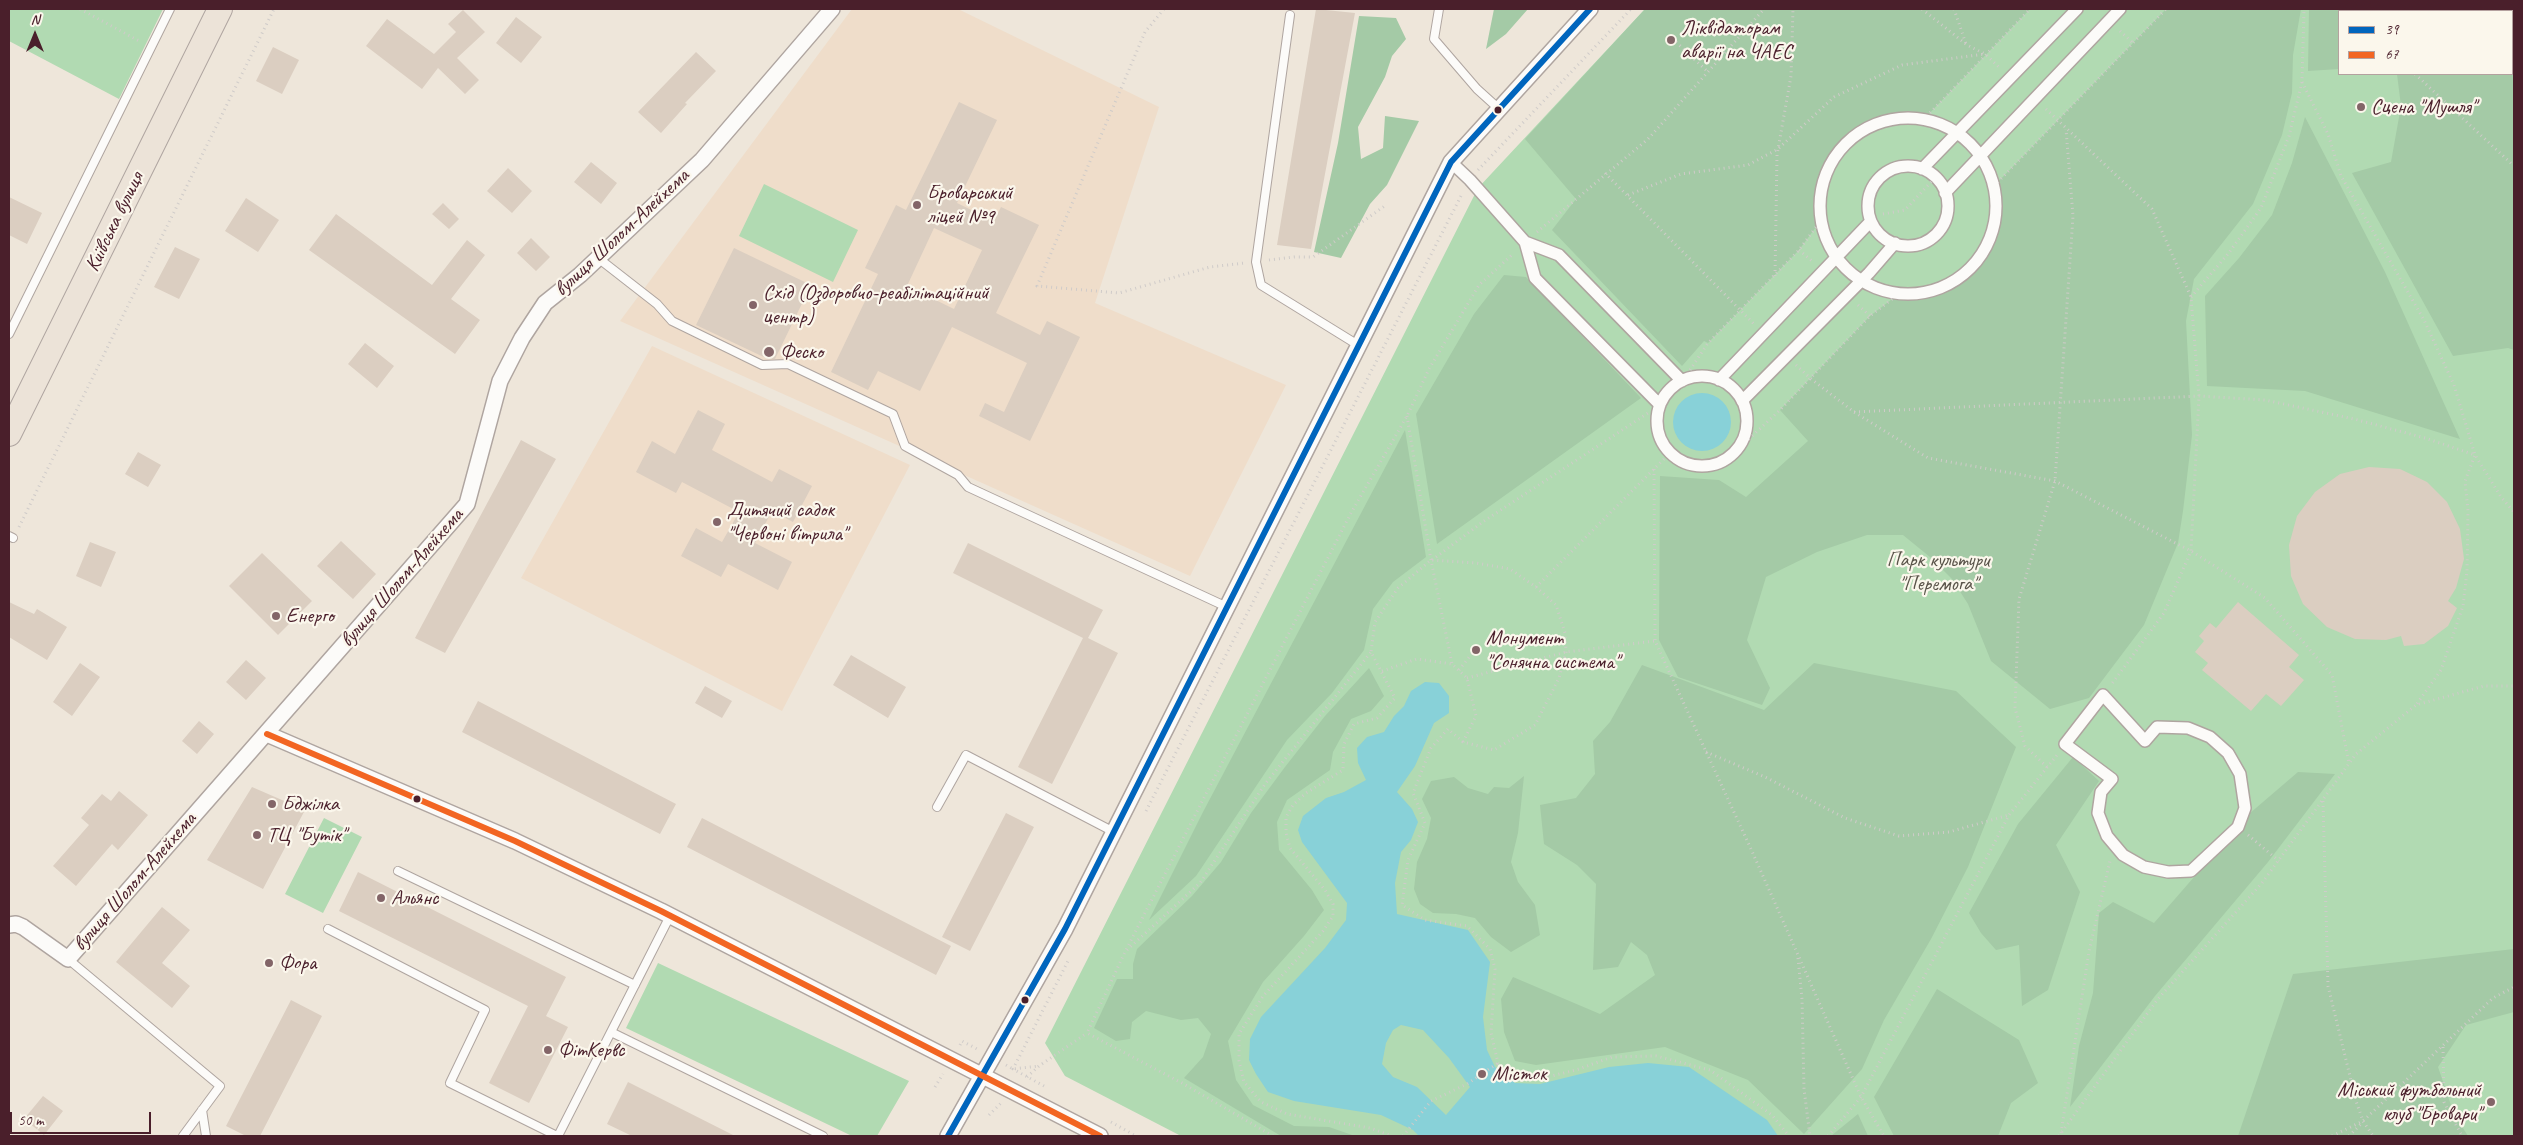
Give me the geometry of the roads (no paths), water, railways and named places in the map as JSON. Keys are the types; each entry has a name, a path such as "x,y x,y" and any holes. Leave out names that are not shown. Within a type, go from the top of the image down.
{"main road":[{"name":"Київська вулиця","path":"11,422 220,9"}],"street":[{"name":"вулиця Шолом-Алейхема","path":"9,925 16,924 23,927 68,959 467,504 500,381 522,338 545,303 598,258 702,160 832,9"},
{"path":"948,1136 1065,929 1451,162 1498,108 1590,9"},
{"path":"1922,169 2077,9"},
{"path":"1945,193 2120,9"},
{"path":"1907,118 1923,120 1949,128 1957,133 1980,155 1988,169 1994,186 1996,214 1993,229 1984,250 1970,269 1958,278 1938,288 1915,294 1885,291 1860,279 1837,258 1828,242 1822,219 1823,185 1828,171 1843,147 1854,137 1879,123 1907,118"},
{"path":"1451,162 1470,180 1525,242 1535,278 1660,405"},
{"path":"1913,166 1922,169 1936,177 1945,193 1948,210 1938,232 1928,240 1917,244 1895,243 1879,232 1871,219 1870,194 1881,176 1900,167 1913,166"},
{"path":"1719,380 1837,258 1844,247 1871,219"},
{"path":"1525,242 1559,255 1682,381"},
{"path":"1742,401 1895,243"},
{"path":"1702,376 1719,380 1730,386 1742,401 1746,411 1747,426 1743,440 1734,453 1715,464 1700,466 1685,463 1670,453 1663,444 1658,431 1657,416 1660,405 1670,390 1682,381 1702,376"},
{"path":"2103,695 2145,741 2157,728 2188,728 2210,737 2228,753 2240,774 2245,808 2238,827 2190,871 2168,872 2144,868 2123,855 2116,847 2107,836 2098,813 2100,792 2112,779 2065,744 2103,695"},
{"path":"267,734 514,841 670,916 1100,1136"}],"lane":[{"path":"9,334 170,9"},
{"path":"1439,9 1434,39 1477,89 1498,108"},
{"path":"1290,15 1256,262 1261,285 1358,345"},
{"path":"598,258 658,304 672,321 762,365 788,364 893,414 905,446 958,475 968,487 1227,607"},
{"path":"937,807 966,754 1114,832"},
{"path":"398,871 635,985"},
{"path":"328,929 485,1010 450,1083 558,1136 670,916"},
{"path":"68,959 220,1086 183,1136"},
{"path":"611,1032 823,1136"},
{"path":"202,1110 206,1136"}],"water":[{"path":"1702,393 1713,395 1726,406 1731,422 1729,433 1718,446 1702,451 1691,449 1678,438 1673,422 1675,411 1686,398"},
{"path":"1425,682 1439,683 1449,696 1449,713 1434,723 1415,766 1397,792 1412,809 1418,822 1411,840 1401,852 1395,883 1397,914 1468,930 1490,962 1483,1017 1487,1050 1495,1067 1515,1083 1540,1084 1609,1067 1648,1063 1689,1067 1767,1120 1778,1136 1419,1136 1413,1130 1381,1115 1294,1101 1268,1092 1249,1060 1250,1039 1261,1017 1325,948 1346,920 1347,903 1302,842 1298,830 1303,816 1326,798 1344,792 1366,780 1358,763 1357,748 1367,737 1384,732 1394,716 1404,706 1411,691","holes":["1401,1025 1423,1030 1449,1058 1470,1087 1446,1115 1417,1087 1393,1077 1382,1064 1386,1043 1393,1030"]}],"place":[{"name":"Ліквідаторам аварії на ЧАЕС","path":"1671,40"},
{"name":"Сцена \"Мушля\"","path":"2361,107"},
{"name":"Броварський ліцей №9","path":"917,205"},
{"name":"Схід (Оздоровчо-реабілітаційний центр)","path":"753,305"},
{"name":"Феско","path":"769,352"},
{"name":"Дитячий садок \"Червоні вітрила\"","path":"717,522"},
{"name":"Енерго","path":"276,616"},
{"name":"Монумент \"Сонячна система\"","path":"1476,650"},
{"name":"Бджілка","path":"272,804"},
{"name":"ТЦ \"Бутік\"","path":"257,835"},
{"name":"Альянс","path":"381,898"},
{"name":"Фора","path":"269,963"},
{"name":"ФітКервс","path":"548,1050"},
{"name":"Місток","path":"1482,1074"},
{"name":"Міський футбольний клуб \"Бровари\"","path":"2491,1102"}],"park label":[{"name":"Парк культури \"Перемога\"","path":"1938,572"}]}
